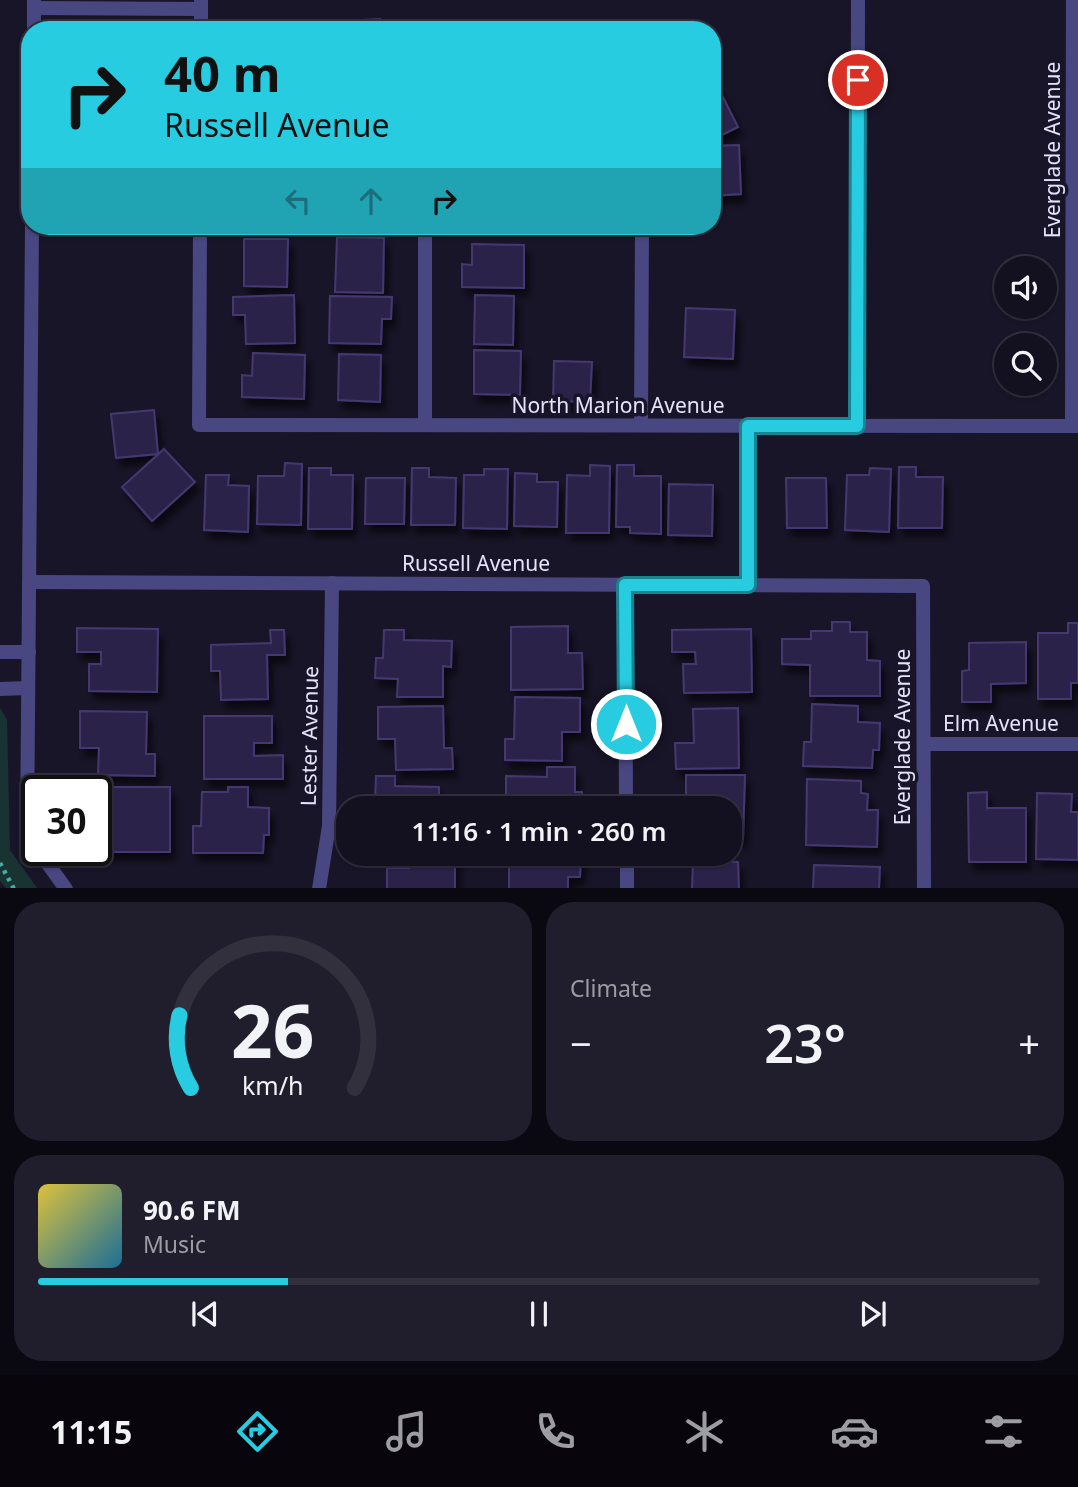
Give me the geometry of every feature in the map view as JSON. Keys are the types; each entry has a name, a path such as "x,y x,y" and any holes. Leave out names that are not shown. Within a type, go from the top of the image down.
{"street":[{"path":"857,426 858,0"},
{"name":"Everglade Avenue","path":"1073,0 1075,426"},
{"path":"34,4 201,4"},
{"path":"31,775 28,688 32,235"},
{"name":"North Marion Avenue","path":"200,235 199,425 1075,426"},
{"path":"425,235 425,425"},
{"path":"641,425 642,235"},
{"path":"748,426 748,585"},
{"name":"Russell Avenue","path":"29,582 923,586"},
{"name":"Lester Avenue","path":"319,888 330,826 332,583"},
{"path":"625,585 626,796"},
{"name":"Everglade Avenue","path":"923,586 924,888"},
{"path":"0,652 29,652"},
{"path":"0,689 28,688"},
{"name":"Elm Avenue","path":"924,744 1078,744"},
{"path":"49,866 66,888"},
{"path":"627,866 627,888"}],"path":[{"path":"0,863 14,888"}],"green space":[{"path":"0,708 7,720 10,850 37,888 6,888 0,881"}],"building":[{"path":"721,93 738,127 721,136"},
{"path":"739,145 741,194 721,195 721,146"},
{"path":"337,237 384,238 383,293 335,292"},
{"path":"244,239 288,239 287,287 244,286"},
{"path":"472,244 524,245 524,288 462,287 462,264 472,265"},
{"path":"294,295 295,343 246,344 245,315 233,315 233,297"},
{"path":"475,295 514,296 513,345 474,344"},
{"path":"330,296 392,297 391,319 382,319 381,344 329,343"},
{"path":"686,308 735,310 733,359 684,357"},
{"path":"474,350 521,351 520,395 474,394"},
{"path":"253,353 305,355 304,399 242,397 242,375 252,376"},
{"path":"339,354 381,355 380,402 338,400"},
{"path":"554,361 592,362 590,402 553,401"},
{"path":"154,410 158,454 116,458 111,414"},
{"path":"164,449 195,482 152,521 122,487"},
{"path":"285,463 302,464 301,525 257,524 258,476 284,476"},
{"path":"590,465 610,466 609,533 566,533 567,475 590,476"},
{"path":"617,465 634,465 634,476 661,476 661,534 630,533 630,527 616,527"},
{"path":"899,467 916,467 916,477 943,477 942,528 898,528"},
{"path":"309,468 331,468 331,475 353,475 352,529 308,529"},
{"path":"412,468 429,468 429,477 456,478 455,525 411,525"},
{"path":"870,468 891,469 889,532 845,530 847,475 869,475"},
{"path":"484,469 508,469 507,529 463,528 464,475 484,475"},
{"path":"515,473 537,474 537,482 558,482 557,527 514,526"},
{"path":"206,475 229,475 228,485 249,486 248,532 204,530"},
{"path":"366,478 405,478 404,524 365,524"},
{"path":"786,478 826,478 827,528 787,528"},
{"path":"669,484 713,485 712,536 668,535"},
{"path":"832,622 850,622 850,632 867,632 867,660 880,661 880,696 810,696 810,665 782,664 782,639 811,639 811,631 832,631"},
{"path":"1068,623 1078,623 1078,683 1071,683 1071,699 1038,699 1038,633 1068,633"},
{"path":"568,626 568,653 582,653 583,689 511,690 511,627"},
{"path":"77,628 158,629 157,692 89,691 89,664 101,664 101,652 77,652"},
{"path":"751,629 752,692 684,693 683,664 696,664 695,652 672,652 672,630"},
{"path":"270,630 284,630 285,655 267,655 268,699 221,700 220,671 211,671 211,645 271,643"},
{"path":"384,630 404,630 404,640 452,641 451,667 443,666 443,697 397,697 398,679 375,678 376,658 383,658"},
{"path":"1026,642 1026,683 991,684 991,702 962,702 962,671 969,670 969,643"},
{"path":"515,697 580,698 580,732 562,732 562,761 505,760 505,739 514,739"},
{"path":"812,704 858,706 858,722 880,723 879,750 873,750 872,768 803,766 804,742 811,742"},
{"path":"443,706 444,748 452,748 453,769 396,770 395,739 378,739 378,707"},
{"path":"738,708 739,768 676,769 675,743 694,743 693,709"},
{"path":"80,711 147,712 146,754 155,754 155,776 98,775 99,748 80,748"},
{"path":"204,716 272,716 272,743 254,743 254,756 283,755 283,779 204,779"},
{"path":"547,767 575,767 575,792 582,792 582,796 506,796 506,776 547,777"},
{"path":"686,775 745,775 743,839 742,796 686,796"},
{"path":"376,776 395,776 395,786 439,787 439,796 375,796"},
{"path":"807,779 861,781 861,793 868,794 867,810 878,810 877,847 806,845"},
{"path":"112,787 170,787 170,852 112,852"},
{"path":"228,787 248,787 248,807 269,808 269,835 264,835 263,853 193,853 193,826 201,826 202,792 228,792"},
{"path":"987,792 987,808 1026,808 1026,862 969,862 968,793"},
{"path":"1037,793 1072,794 1071,812 1078,812 1078,860 1036,859"},
{"path":"814,865 880,867 879,888 813,888"},
{"path":"455,866 455,888 387,888 387,868"},
{"path":"509,866 580,866 580,877 568,877 568,888 509,888"},
{"path":"693,866 738,866 739,888 692,888"}],"route":[{"path":"626,724 625,585 748,585 748,426 857,426 858,80"}]}
